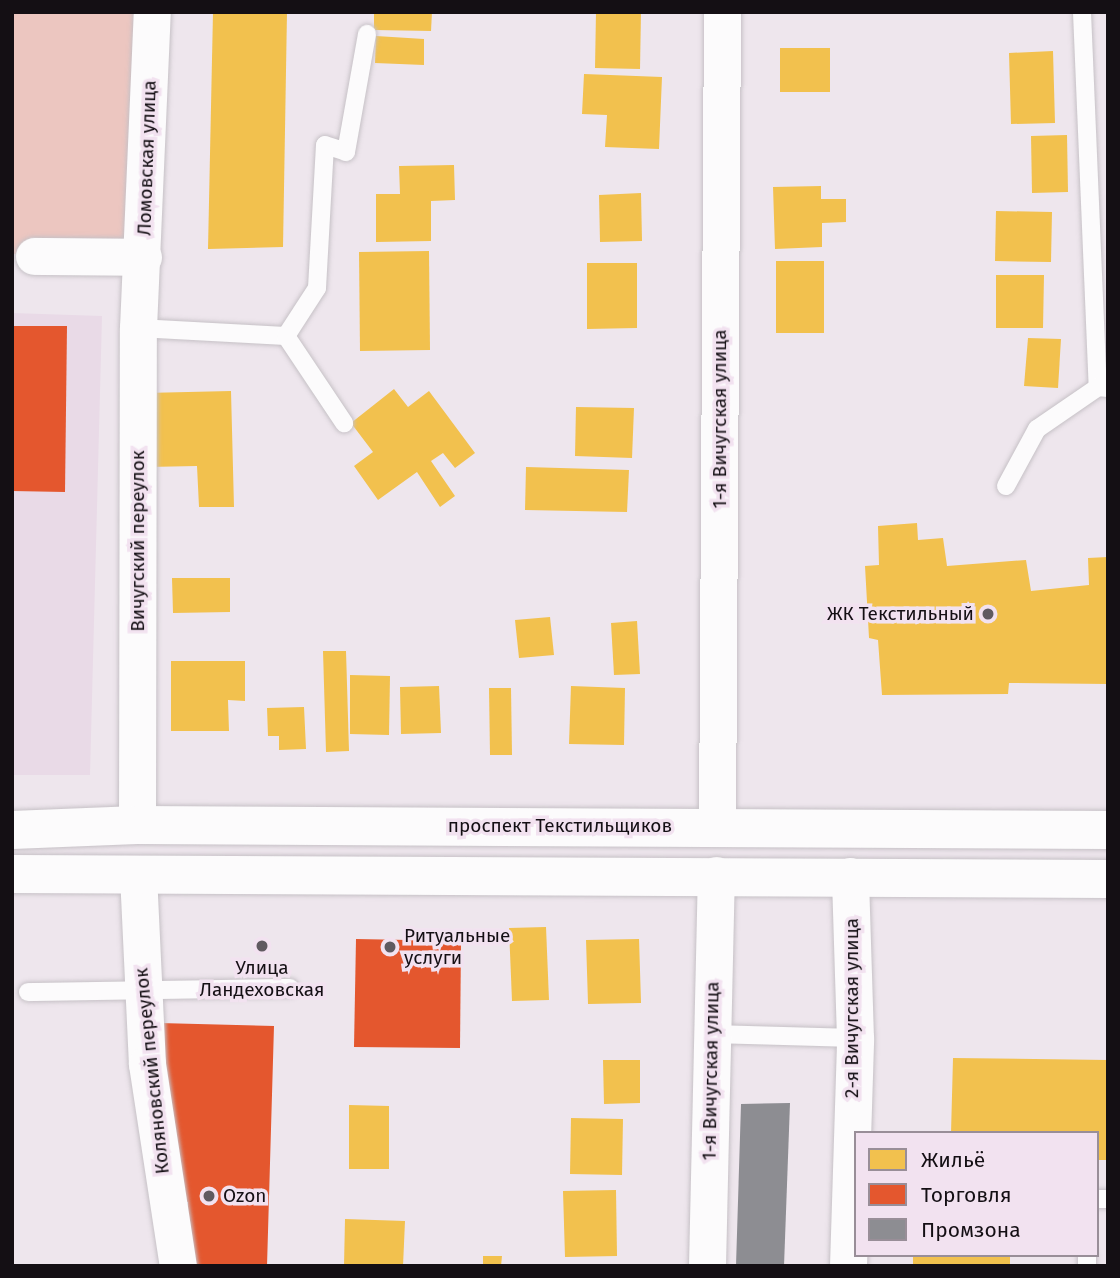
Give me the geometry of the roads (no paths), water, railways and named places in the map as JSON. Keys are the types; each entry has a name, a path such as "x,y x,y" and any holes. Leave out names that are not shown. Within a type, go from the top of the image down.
{"main road":[{"name":"проспект Текстильщиков","path":"12,830 137,825 1108,830"},
{"path":"716,875 717,827"},
{"path":"12,874 716,875 1108,879"}],"street":[{"name":"Ломовская улица","path":"23,259 143,257 152,12"},
{"name":"1-я Вичугская улица","path":"717,827 722,12"},
{"name":"Вичугский переулок","path":"137,825 138,328 143,257"},
{"name":"Коляновский переулок","path":"138,874 141,991 177,1266"},
{"name":"1-я Вичугская улица","path":"707,1266 716,875"},
{"name":"2-я Вичугская улица","path":"848,1266 855,1038 850,876"}],"lane":[{"path":"1006,486 1037,429 1103,388 1083,12"},
{"path":"286,336 317,288 325,145 346,152 367,34"},
{"path":"138,328 286,336"},
{"path":"286,336 344,423"},
{"path":"28,992 290,988"},
{"path":"712,1034 855,1038"}],"place":[{"name":"ЖК Текстильный","path":"988,614"},
{"name":"Улица Ландеховская","path":"262,946"},
{"name":"Ритуальные услуги","path":"390,947"},
{"name":"Ozon","path":"209,1196"}]}
